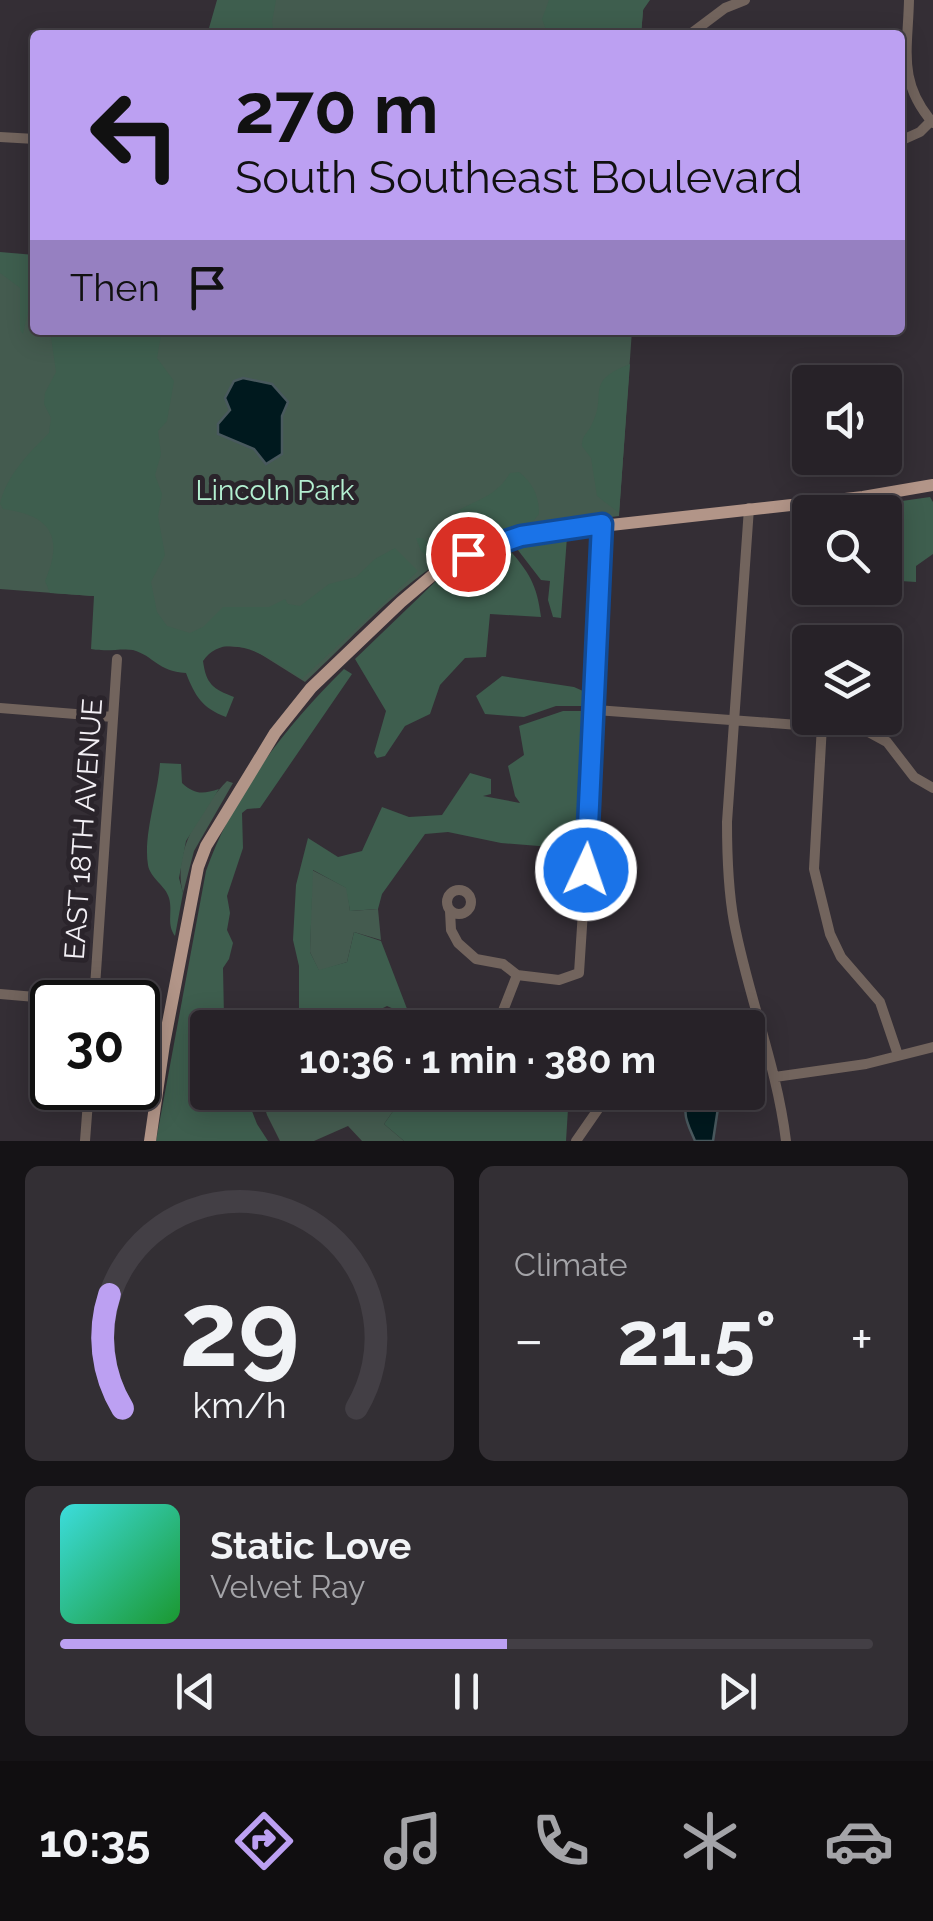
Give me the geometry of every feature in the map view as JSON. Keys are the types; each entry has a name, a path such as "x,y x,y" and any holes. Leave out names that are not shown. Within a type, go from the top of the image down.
{"main road":[{"path":"150,1141 198,867 215,829 275,733 311,688 401,602 453,561 504,540 602,524 863,497 933,485"}],"street":[{"path":"696,30 725,8 746,0"},
{"path":"905,139 932,122 916,103 906,67 910,0"},
{"path":"0,137 30,139"},
{"path":"749,508 727,822 727,873 752,1010"},
{"path":"450,910 451,930 458,943 476,959 503,964 517,974 559,980 579,974 596,710 592,699 602,524"},
{"name":"EAST 18TH AVENUE","path":"95,980 117,659"},
{"path":"0,708 113,717"},
{"path":"596,710 792,724"},
{"path":"821,735 814,868 830,934 841,956 880,1002 898,1055"},
{"path":"874,735 887,742 914,776 933,788"},
{"path":"502,1010 517,974"},
{"path":"0,994 30,997"},
{"path":"775,1078 866,1064 933,1047"},
{"path":"765,1049 775,1078 786,1141"},
{"path":"86,1141 88,1110"},
{"path":"576,1141 598,1110"}],"green space":[{"path":"217,0 276,0 273,30 208,30"},
{"path":"264,0 644,0 641,30 255,30"},
{"path":"549,0 650,0 643,10 641,30 546,30 542,19"},
{"path":"0,252 30,255 30,311 23,334 20,288 0,273"},
{"name":"Lincoln Park","path":"0,257 30,261 30,335 632,335 619,516 503,533 474,543 396,595 305,682 251,648 130,639 132,599 0,589"},
{"path":"51,335 161,335 157,358 174,381 167,421 158,431 161,454 155,475 162,494 158,516 165,555 151,582 157,612 167,626 190,633 203,627 223,607 269,607 285,599 288,604 300,606 329,584 356,577 375,559 395,548 418,571 302,679 252,650 225,646 213,651 203,661 204,669 212,685 234,697 226,717 200,700 186,673 168,669 133,650 91,649 94,596 50,593 45,581 53,552 49,531 32,517 3,509 0,504 13,475 49,433 51,418 44,404 45,393 56,372"},
{"path":"630,364 619,513 597,496 591,458 582,442 596,414 602,383"},
{"path":"519,472 538,501 539,514 531,524 483,536 438,560 432,561 421,551 416,538 440,545 443,539 437,529 446,519 494,491 510,473"},
{"path":"930,497 933,502 933,554 916,566 916,582 902,581 902,501"},
{"path":"567,537 561,618 553,617 548,600 550,581 541,580 514,545"},
{"path":"507,547 531,579 541,617 490,614 486,657 465,658 440,685 430,714 405,726 385,756 377,758 374,753 386,711 355,659 436,581 470,561"},
{"path":"344,669 352,674 260,808 242,813 243,848 227,896 227,930 233,943 223,968 224,1010 190,1010 190,1110 252,1110 268,1141 156,1141 206,871 246,788 302,714"},
{"path":"502,676 574,687 583,691 584,706 556,706 524,717 485,714 476,696"},
{"path":"563,711 586,711 576,849 501,843 448,832 425,834 382,894 378,909 350,911 346,888 313,870 310,952 319,970 347,962 354,932 381,941 407,1010 387,1006 379,1010 299,1010 299,966 293,940 296,885 308,838 338,857 362,851 382,807 409,817 442,815 470,773 491,779 491,794 483,796 520,803 508,766 524,755 519,726"},
{"path":"160,763 181,764 182,783 191,790 219,789 186,841 179,878 183,893 175,936 169,898 148,865 147,841"},
{"path":"227,781 233,783 194,851 183,893 181,863 185,847 198,818"},
{"path":"312,870 347,888 350,911 378,909 381,940 354,932 347,962 319,971 310,952"},
{"path":"265,1110 394,1110 384,1124 404,1141 362,1141 348,1126 314,1141 280,1141"},
{"path":"394,1110 568,1110 566,1141 404,1141 384,1124"}],"water":[{"path":"243,378 272,384 288,402 282,416 282,454 266,464 254,449 218,434 218,424 230,410 225,398 234,381"},
{"path":"686,1110 718,1110 713,1141 695,1141"}],"route":[{"path":"468,554 521,536 602,524 586,870"}]}
